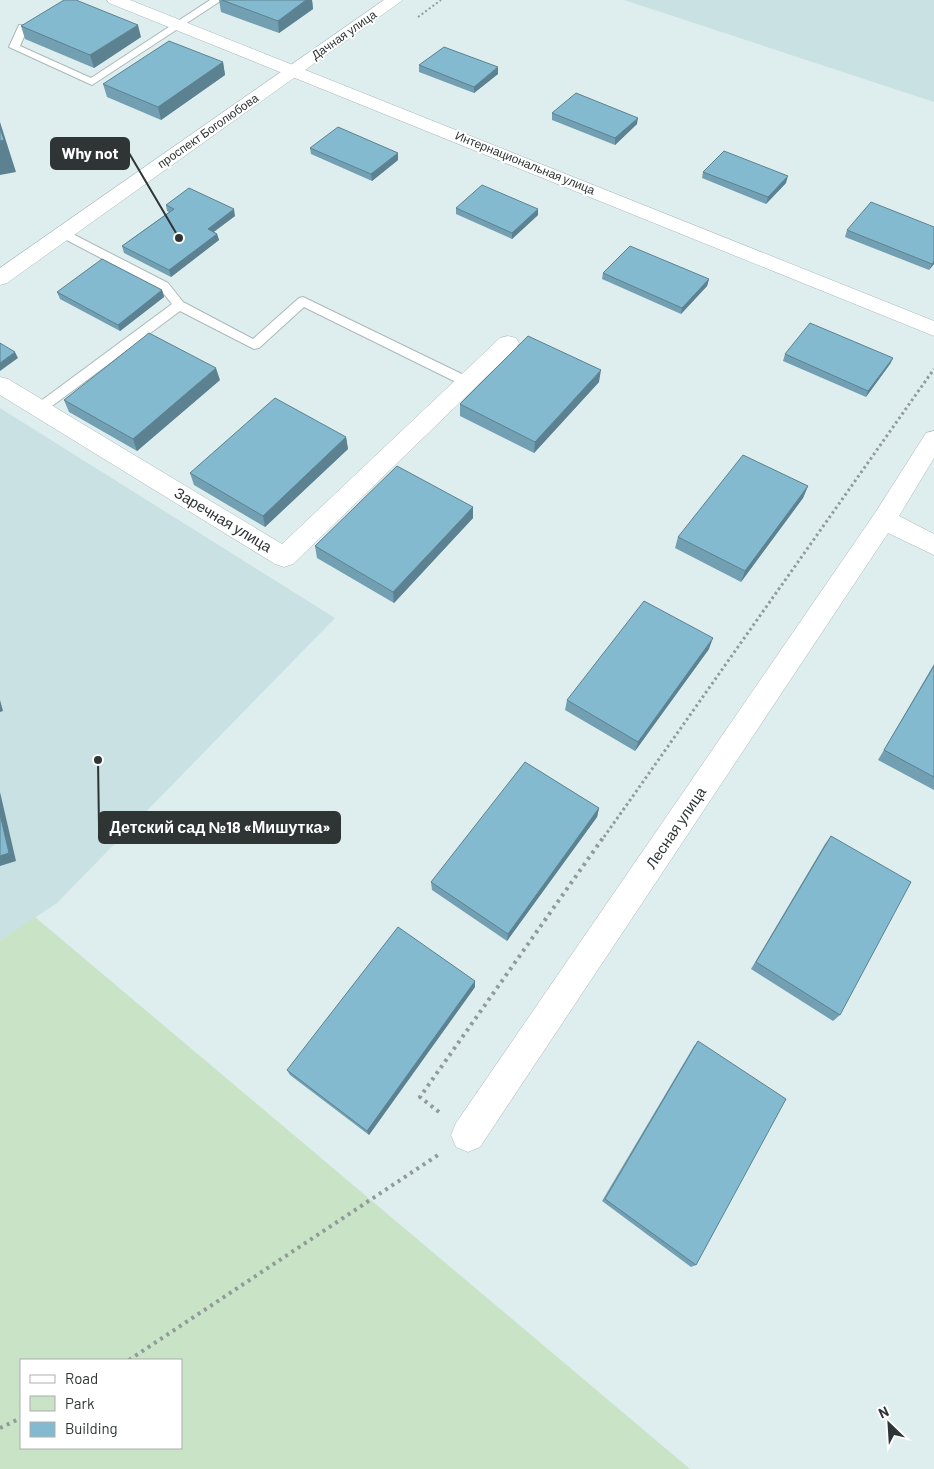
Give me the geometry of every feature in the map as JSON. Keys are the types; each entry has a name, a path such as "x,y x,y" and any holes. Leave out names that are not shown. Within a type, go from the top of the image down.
{"street":[{"name":"Интернациональная улица","path":"114,0 294,70 934,329"},
{"name":"Дачная улица","path":"294,70 395,0"},
{"name":"проспект Боголюбова","path":"0,278 294,70"},
{"name":"Заречная улица","path":"0,385 284,557 508,343"},
{"name":"Лесная улица","path":"468,1135 884,520 934,439"},
{"path":"884,520 934,545"}],"lane":[{"path":"23,27 14,47 92,82 217,0"},
{"path":"62,233 164,286 179,305 254,345 303,301 467,382"},
{"path":"39,409 179,305"}],"path":[{"path":"132,1359 468,1135 420,1097 934,369"},
{"path":"0,1428 20,1418"}],"shaded area":[{"path":"624,0 934,0 934,102"},
{"path":"0,408 335,618 57,903 0,941"}],"green space":[{"path":"35,917 690,1469 0,1469 0,941"}],"building":[{"path":"64,0 76,0 138,25 90,55 21,26"},
{"path":"222,0 306,0 278,21"},
{"path":"169,41 223,62 158,107 103,84"},
{"path":"444,47 498,67 474,87 419,65"},
{"path":"576,93 638,118 615,138 552,113"},
{"path":"338,127 398,153 371,174 310,148"},
{"path":"0,128 4,140 0,141"},
{"path":"724,151 788,176 768,197 703,172"},
{"path":"482,185 538,209 512,233 456,208"},
{"path":"189,188 234,209 208,229 217,234 169,270 122,246 174,209 166,205"},
{"path":"871,202 934,227 934,261 932,264 847,230"},
{"path":"630,246 709,279 682,308 603,273"},
{"path":"102,259 162,290 118,325 57,292"},
{"path":"810,323 893,358 868,391 785,354"},
{"path":"149,333 216,368 133,439 64,400"},
{"path":"528,336 601,370 535,442 460,404"},
{"path":"0,343 15,352 0,363"},
{"path":"275,398 346,437 263,516 190,473"},
{"path":"743,455 808,486 745,571 678,537"},
{"path":"397,466 473,507 393,592 315,546"},
{"path":"644,601 713,638 638,742 567,700"},
{"path":"934,666 934,777 884,750"},
{"path":"525,762 599,808 508,934 431,882"},
{"path":"0,814 9,853 0,856"},
{"path":"831,836 911,882 840,1015 756,962"},
{"path":"398,927 475,981 367,1131 287,1070"},
{"path":"698,1041 786,1099 696,1265 605,1199"}],"place":[{"name":"Why not","path":"179,238"},
{"name":"Детский сад №18 «Мишутка»","path":"98,760"}]}
